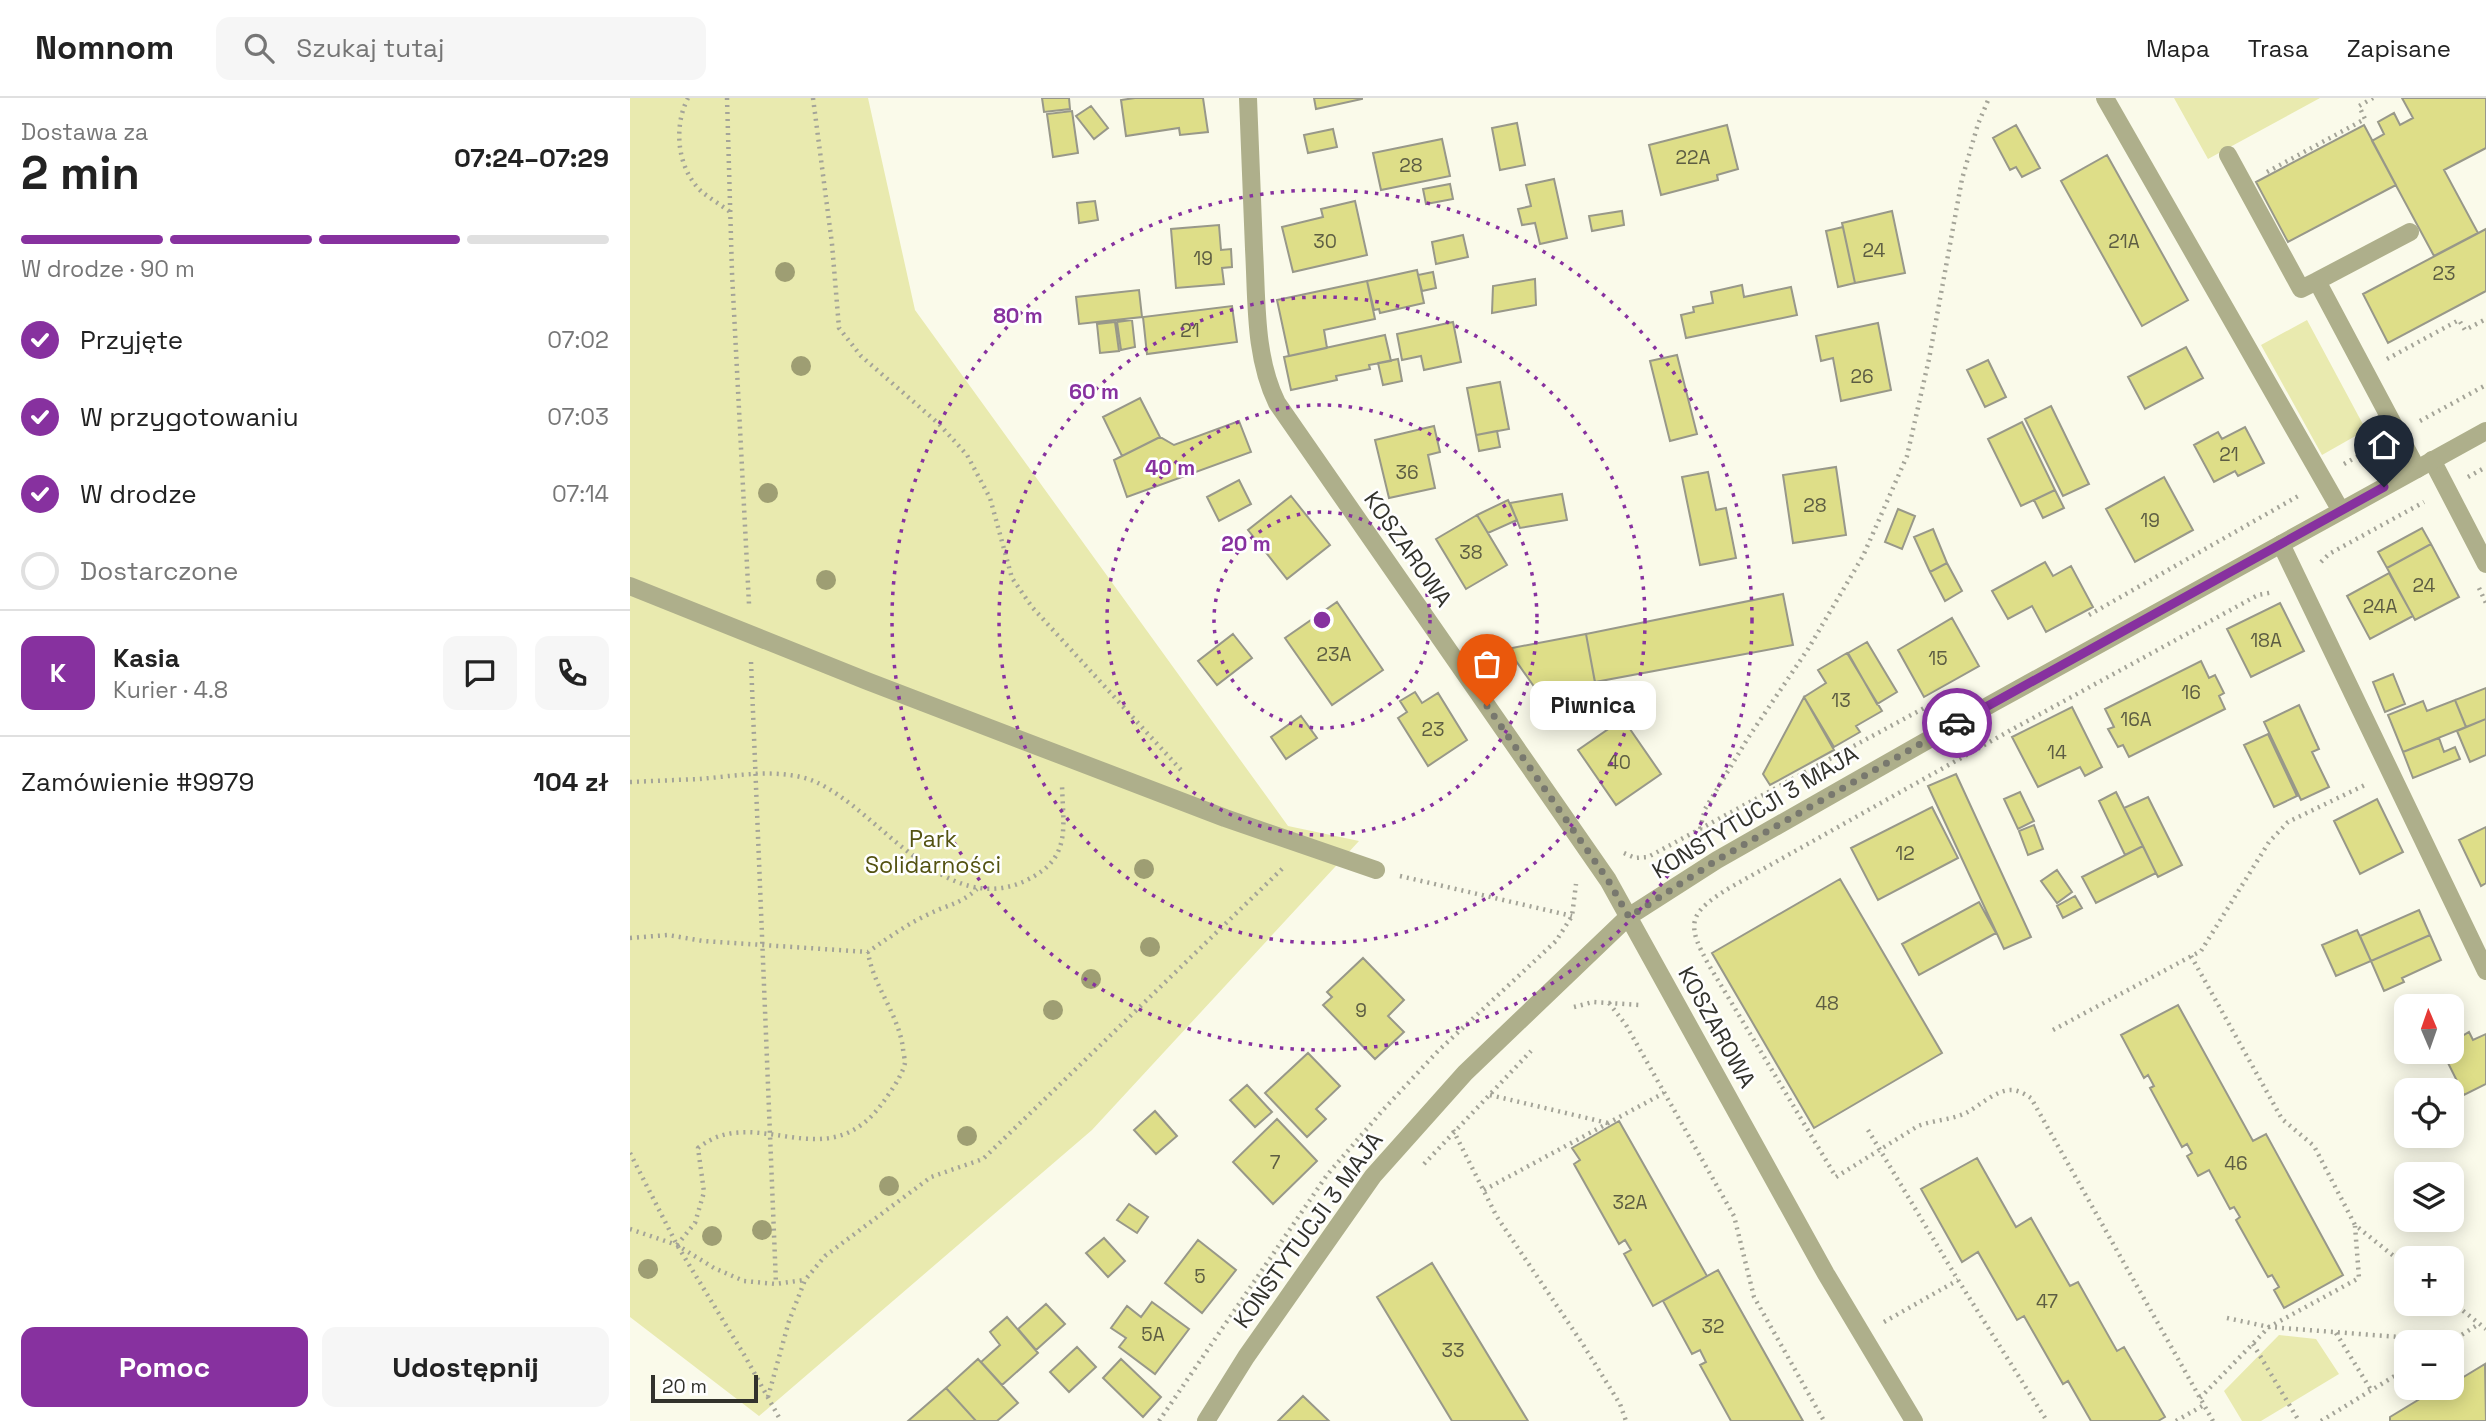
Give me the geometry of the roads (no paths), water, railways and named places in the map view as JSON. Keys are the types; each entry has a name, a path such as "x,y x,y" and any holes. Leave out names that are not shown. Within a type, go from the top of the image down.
{"street":[{"name":"KOSZAROWA","path":"1248,98 1261,356 1266,380 1277,403 1608,880 1820,1263 1914,1421"},
{"path":"2105,98 2341,511"},
{"path":"2228,155 2301,289 2410,232"},
{"path":"2316,281 2365,371 2424,465 2448,488 2486,564"},
{"name":"KONSTYTUCJI 3 MAJA","path":"1206,1421 1246,1357 1373,1176 1465,1073 1629,917 1717,860 1993,703 2486,430"},
{"path":"2280,544 2486,971"},
{"path":"630,586 1062,755 1305,847 1376,870"}],"place":[{"name":"Piwnica","path":"1487,706"}],"park label":[{"name":"Park Solidarności","path":"933,852"}]}
